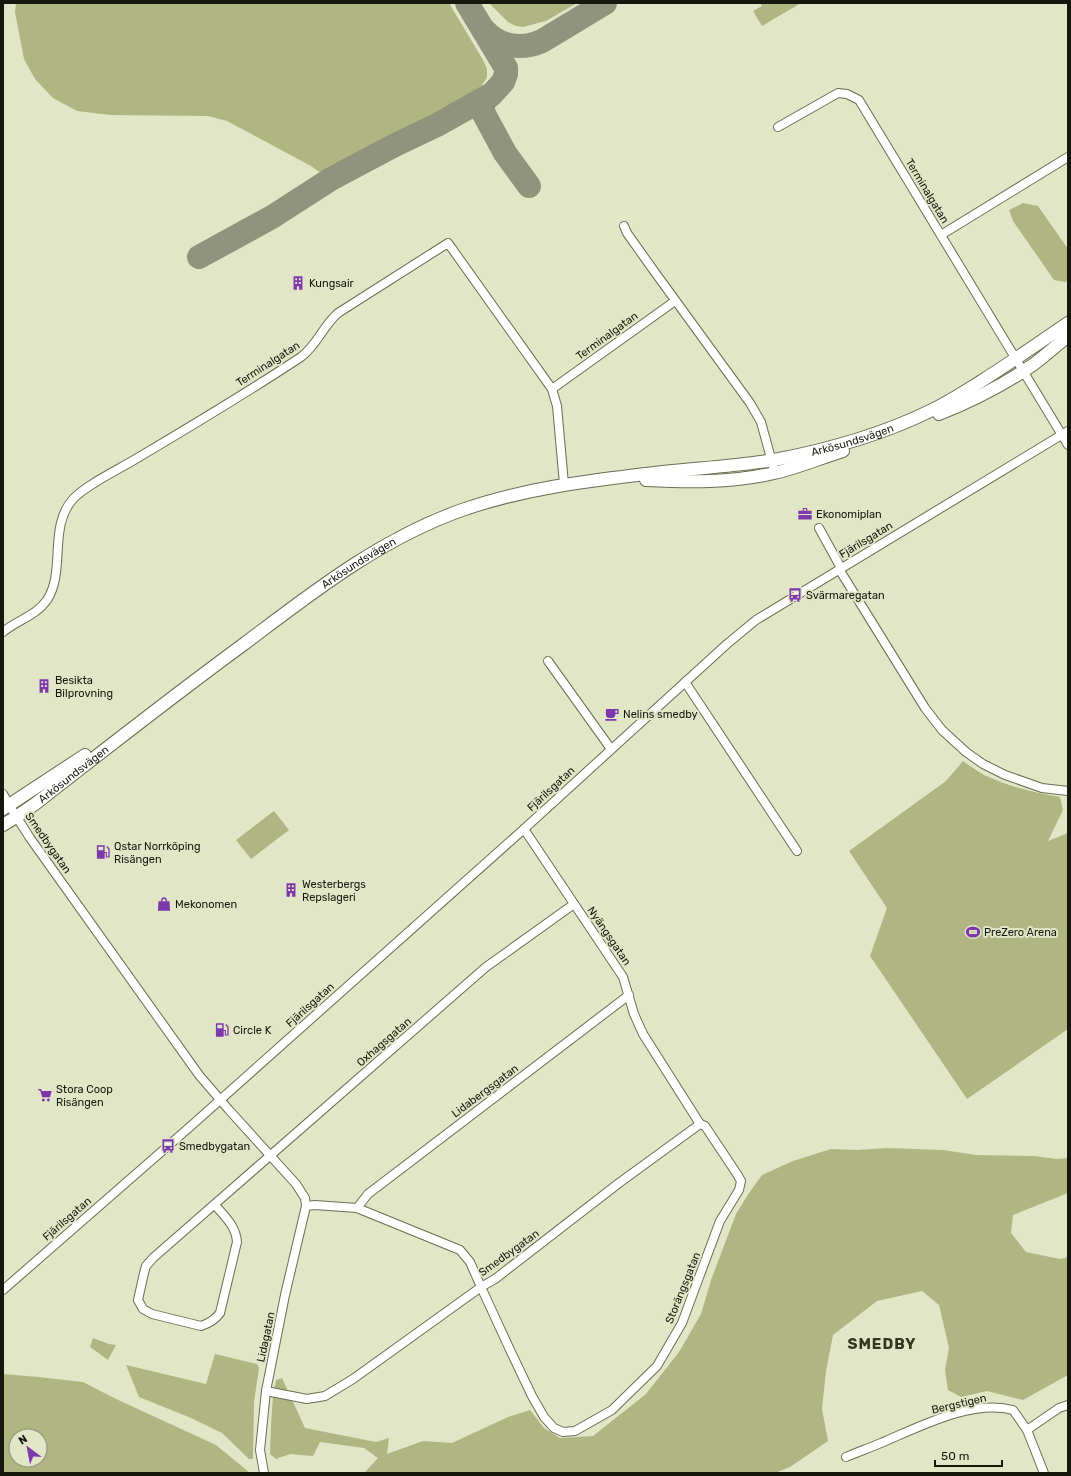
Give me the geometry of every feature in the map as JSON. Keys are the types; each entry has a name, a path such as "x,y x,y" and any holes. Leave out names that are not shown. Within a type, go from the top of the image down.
{"main road":[{"name":"Arkösundsvägen","path":"3,825 16,817 142,720 344,570 393,540 437,520 488,502 521,493 564,484 732,466 771,460 846,443 890,429 932,410 964,392 1068,323"},
{"name":"Arkösundsvägen","path":"609,479 707,481 744,478 775,473 866,443 976,398 1024,371 1068,336"},
{"name":"Arkösundsvägen","path":"6,807 142,720"}],"street":[{"name":"Terminalgatan","path":"778,127 838,93 848,94 859,100 1024,371 1065,433 1068,445"},
{"path":"940,234 1068,157"},
{"path":"624,226 627,233 675,301 750,403 761,422 775,473"},
{"name":"Terminalgatan","path":"3,632 36,611 48,599 55,574 61,524 65,511 74,498 83,490 301,357 313,347 324,328 338,313 448,243 552,389 557,406 564,484"},
{"name":"Terminalgatan","path":"552,389 675,301"},
{"name":"Fjärilsgatan","path":"3,1290 220,1100 524,829 727,644 756,620 1065,433"},
{"path":"819,528 840,568 925,708 942,730 966,752 983,764 1005,775 1042,788 1068,791"},
{"path":"548,661 611,749"},
{"path":"685,682 797,850"},
{"path":"3,794 6,807"},
{"name":"Smedbygatan","path":"6,807 16,817 199,1075 301,1190 305,1198 306,1206 315,1205 357,1208 460,1250 470,1262 481,1287 495,1279 619,1183 700,1124"},
{"name":"Nyängsgatan","path":"524,829 623,977 634,1014 643,1034 700,1124"},
{"name":"Oxhagsgatan","path":"215,1205 232,1226 236,1234 237,1242 220,1312 216,1318 202,1326 152,1314 143,1309 138,1300 146,1266 153,1258 486,967 574,904"},
{"name":"Lidabergsgatan","path":"357,1208 368,1194 629,995"},
{"name":"Storängsgatan","path":"481,1287 532,1396 544,1418 554,1428 563,1432 575,1432 612,1410 657,1366 682,1324 720,1221 739,1190 741,1181 737,1174 705,1126 700,1124"},
{"name":"Lidagatan","path":"264,1473 260,1450 266,1391 285,1295 306,1206"},
{"path":"266,1391 307,1399 325,1396 353,1379 481,1287"},
{"path":"1027,1430 1059,1408 1068,1405"},
{"name":"Bergstigen","path":"846,1456 938,1418 980,1408 1002,1407 1013,1410 1027,1430 1044,1473"}],"green space":[{"path":"16,3 449,3 483,60 487,69 487,77 481,87 431,118 324,175 311,166 227,121 208,116 110,115 77,111 53,98 35,79 24,59 15,12"},
{"path":"489,3 577,3 546,21 523,27 516,26 508,22"},
{"path":"760,3 801,3 762,26 753,11 762,6"},
{"path":"1023,203 1038,206 1068,249 1068,281 1065,282 1054,280 1013,221 1009,210"},
{"name":"PreZero Arena","path":"963,761 984,775 1002,783 1060,797 1063,810 1048,841 1068,833 1068,1029 967,1099 870,956 887,908 849,851 946,781"},
{"path":"274,811 289,830 251,859 236,840"},
{"path":"887,1148 943,1150 976,1155 1034,1156 1057,1159 1068,1158 1068,1193 1013,1215 1011,1233 1026,1252 1060,1259 1068,1257 1068,1375 1023,1400 987,1391 961,1397 948,1390 945,1370 949,1348 939,1305 922,1291 877,1301 833,1335 826,1371 822,1409 828,1441 790,1467 775,1473 364,1473 378,1458 364,1448 320,1442 313,1456 290,1454 276,1459 270,1454 273,1396 276,1380 282,1378 305,1428 376,1442 389,1438 387,1454 423,1441 452,1443 508,1417 530,1410 544,1428 560,1438 593,1436 646,1394 679,1352 701,1314 711,1280 736,1214 762,1175 793,1161 831,1149 857,1150"},
{"path":"93,1338 116,1345 108,1360 90,1347"},
{"path":"215,1354 257,1364 259,1368 254,1402 253,1459 249,1459 222,1433 191,1418 139,1397 126,1365 206,1384"},
{"path":"3,1374 83,1382 216,1445 250,1473 3,1473"}],"taxiway":[{"path":"199,257 272,217 331,179 395,145 437,125 492,94 503,82 506,74 506,68 467,3"},
{"path":"485,31 497,41 504,44 519,46 534,44 542,41 605,3"},
{"path":"490,96 486,99 482,106 484,114 505,153 529,186"}],"place":[{"name":"Kungsair","path":"298,283"},
{"name":"Ekonomiplan","path":"805,514"},
{"name":"Svärmaregatan","path":"795,595"},
{"name":"Besikta Bilprovning","path":"44,686"},
{"name":"Nelins smedby","path":"612,714"},
{"name":"Qstar Norrköping Risängen","path":"103,852"},
{"name":"Westerbergs Repslageri","path":"291,890"},
{"name":"Mekonomen","path":"164,904"},
{"name":"PreZero Arena","path":"973,932"},
{"name":"Circle K","path":"222,1030"},
{"name":"Stora Coop Risängen","path":"45,1095"},
{"name":"Smedbygatan","path":"168,1146"}],"district":[{"name":"SMEDBY","path":"882,1344"}]}
